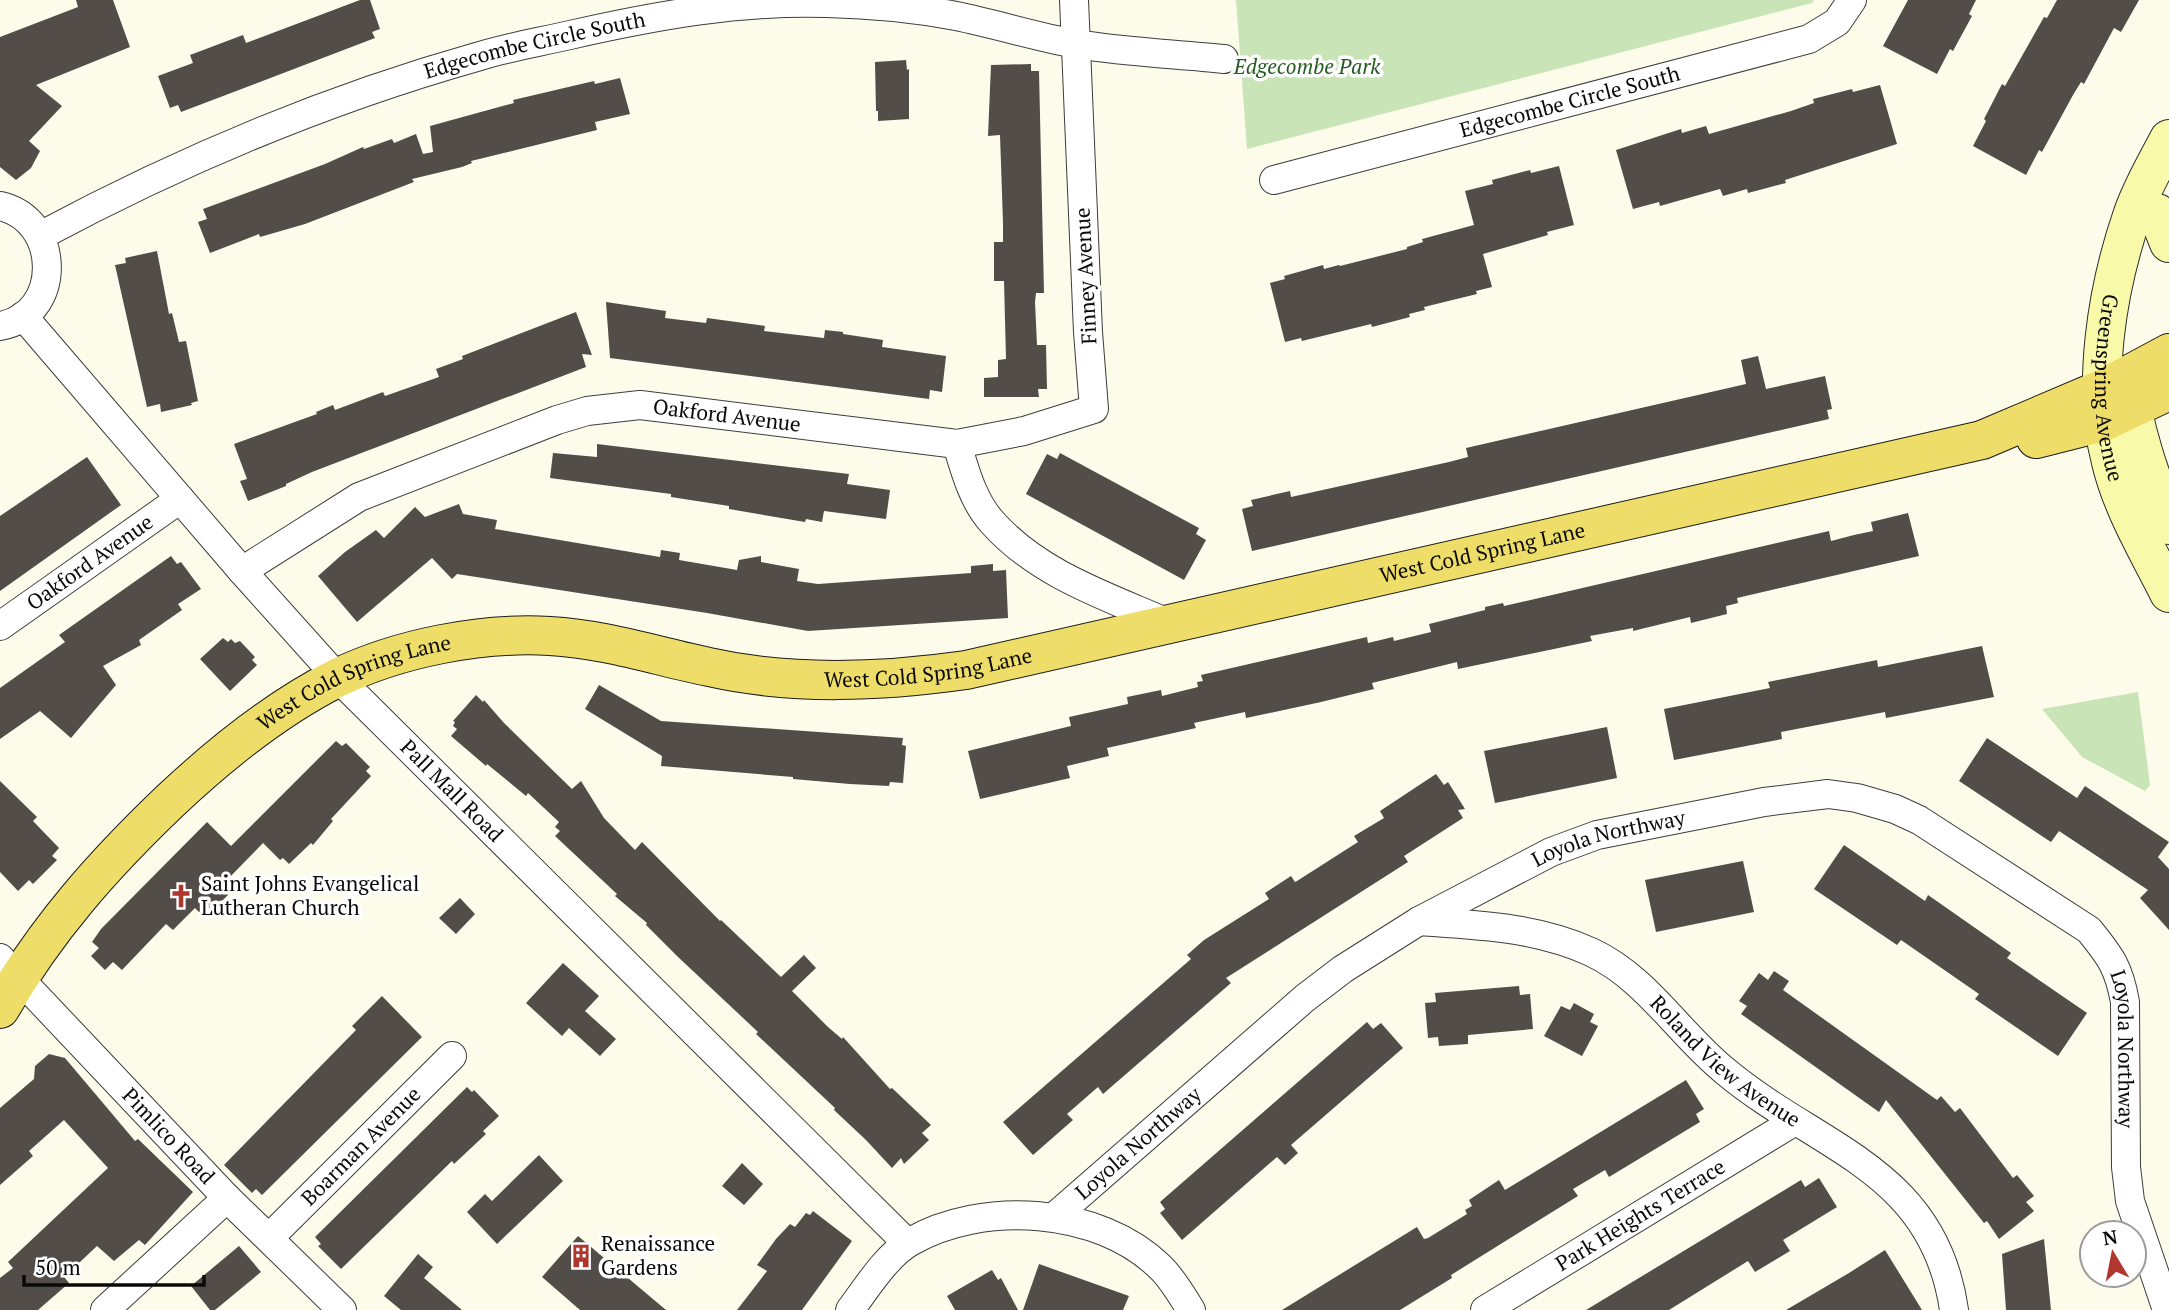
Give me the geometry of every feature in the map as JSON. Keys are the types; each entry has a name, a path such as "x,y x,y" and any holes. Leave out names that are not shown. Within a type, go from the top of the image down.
{"main road":[{"name":"Greenspring Avenue","path":"2169,139 2133,213 2121,252 2107,321 2116,399 2143,454 2169,524"},
{"name":"Greenspring Avenue","path":"2165,215 2142,259 2116,399 2111,463 2124,502 2169,593"},
{"name":"West Cold Spring Lane","path":"2116,399 2169,353"},
{"name":"West Cold Spring Lane","path":"6,981 110,861 187,786 252,732 296,701 338,678 403,654 451,642 546,636 588,639 710,668 766,677 876,680 966,670 1982,440 2116,399 2169,391"}],"street":[{"name":"Finney Avenue","path":"957,444 1024,430 1094,409 1088,332 1074,0"},
{"name":"Edgecombe Circle South","path":"1273,180 1809,39 1837,22 1852,0"},
{"name":"Edgecombe Circle South","path":"40,236 164,173 327,105 483,55 623,23 766,4 827,3 937,13 1076,44 1224,59"},
{"path":"0,206 10,208 27,220 40,236 47,255 48,275 42,292 34,305 12,321"},
{"name":"Pall Mall Road","path":"12,321 180,499 338,678 907,1243"},
{"name":"Oakford Avenue","path":"242,571 359,497 557,420 610,408 640,405 957,444"},
{"path":"957,444 966,475 978,501 991,522 1018,546 1069,580 1168,623"},
{"name":"Oakford Avenue","path":"0,626 180,499"},
{"name":"Loyola Northway","path":"1054,1217 1304,998 1343,969 1419,921 1551,852 1597,835 1764,802 1828,794 1857,798 1895,809 1919,820 2089,930 2109,954 2121,975 2125,1002 2126,1167 2130,1201 2167,1310"},
{"name":"Roland View Avenue","path":"1419,921 1477,925 1529,932 1561,940 1592,953 1642,986 1723,1070 1752,1093 1867,1166 1894,1188 1917,1214 1944,1263 1954,1310"},
{"name":"Pimlico Road","path":"6,981 342,1310"},
{"name":"Boarman Avenue","path":"269,1238 452,1056"},
{"name":"Park Heights Terrace","path":"1485,1310 1795,1121"},
{"path":"105,1310 227,1198"},
{"path":"850,1310 879,1271 907,1243 939,1228 1020,1215 1054,1217 1086,1224 1121,1238 1161,1268 1191,1310"}],"green space":[{"name":"Edgecombe Park","path":"1236,0 1814,0 1812,3 1247,149"},
{"path":"2138,692 2150,785 2145,791 2082,757 2042,709"}],"building":[{"path":"76,0 113,0 130,47 36,85 62,106 29,141 40,151 31,168 16,180 0,167 0,37 78,7"},
{"path":"360,0 370,0 380,29 372,32 375,38 181,112 178,105 170,108 158,76 193,63 190,55 243,35 246,43"},
{"path":"1908,0 1976,0 1969,14 1972,16 1937,74 1883,46"},
{"path":"2057,0 2139,0 2121,32 2114,28 2084,84 2081,82 2026,175 1973,146 2002,84 2005,86 2044,17 2047,18"},
{"path":"906,60 907,70 909,69 909,119 878,121 875,62"},
{"path":"1031,64 1031,71 1039,71 1044,293 1036,293 1037,345 1046,345 1047,389 1038,389 1039,397 984,397 984,378 998,377 998,360 1006,359 1004,281 994,281 994,242 1003,242 1003,223 1000,135 988,136 991,65"},
{"path":"620,78 630,114 595,122 597,130 471,161 472,163 462,167 412,179 414,182 305,224 260,237 259,234 210,253 198,222 207,219 203,209 325,164 363,147 364,149 392,139 394,143 416,134 423,154 433,152 430,126 514,103 513,100 594,81 595,84"},
{"path":"1880,85 1897,144 1785,180 1786,183 1748,193 1747,189 1723,196 1720,189 1660,206 1659,202 1633,209 1616,150 1681,129 1682,133 1706,126 1709,134 1791,111 1814,103 1813,99"},
{"path":"1559,166 1574,225 1483,254 1492,287 1476,291 1477,294 1424,307 1425,310 1409,314 1410,317 1302,341 1301,338 1285,342 1270,283 1285,279 1284,276 1323,265 1324,269 1340,266 1407,249 1423,242 1422,239 1474,225 1465,191 1493,184 1492,180"},
{"path":"157,251 169,314 172,313 179,342 186,341 198,401 191,403 192,405 161,412 160,404 147,407 115,265 126,263 125,258"},
{"path":"606,302 666,311 665,318 706,323 707,318 765,326 764,331 824,338 825,330 843,332 883,340 882,347 946,356 942,392 930,390 929,399 610,358"},
{"path":"576,312 592,355 582,354 586,367 312,472 248,501 240,481 247,479 234,444 317,414 316,412 333,405 335,410 383,392 385,396 439,377 436,369 463,359 462,356"},
{"path":"1758,356 1766,389 1825,376 1832,409 1827,410 1829,419 1252,551 1242,509 1253,506 1251,500 1290,491 1291,497 1449,462 1468,457 1466,448 1746,384 1741,360"},
{"path":"597,444 849,474 847,484 890,490 886,519 824,511 822,522 806,519 805,522 671,497 671,494 550,478 553,453 597,457"},
{"path":"1060,453 1199,528 1196,534 1206,540 1184,580 1026,494 1047,454 1057,459"},
{"path":"87,457 121,505 0,591 0,516"},
{"path":"459,504 463,514 497,520 495,529 660,557 661,550 680,553 679,560 737,570 739,560 761,556 761,562 799,569 797,581 818,584 971,573 971,566 993,564 993,571 1006,570 1008,618 808,631 457,574 452,579 432,558 357,622 318,576 376,530 384,538 415,507 425,517"},
{"path":"1908,513 1919,556 1737,598 1738,603 1726,606 1727,614 1691,623 1690,617 1633,631 1633,628 1590,636 1592,641 1458,669 1457,662 1372,683 1374,689 1321,702 1246,718 1245,712 1194,723 1196,728 1107,748 1109,756 1067,766 1070,778 980,799 968,751 1071,726 1069,717 1128,704 1127,697 1161,690 1162,696 1198,687 1197,682 1203,681 1201,675 1367,637 1368,643 1393,637 1394,641 1431,632 1429,624 1503,603 1504,606 1829,531 1831,541 1873,531 1871,522"},
{"path":"171,556 177,564 181,562 201,589 178,604 182,610 139,640 141,645 103,666 116,685 71,738 40,711 0,739 0,688 65,642 59,635"},
{"path":"223,638 228,642 231,639 235,643 240,641 255,657 252,660 257,665 230,691 200,659"},
{"path":"1982,646 1994,697 1886,718 1885,712 1781,732 1782,739 1674,760 1664,709 1770,688 1768,682 1877,660 1878,667"},
{"path":"599,685 661,721 903,738 902,745 906,746 903,783 890,782 889,786 850,784 661,766 662,756 585,709"},
{"path":"476,695 572,789 581,781 604,818 635,850 642,842 720,921 781,977 804,955 816,968 792,991 828,1027 842,1039 843,1037 890,1089 931,1125 922,1133 929,1140 904,1164 901,1158 892,1168 834,1110 835,1108 756,1034 758,1032 555,836 560,831 555,827 559,822 528,793 526,796 451,736 457,729 453,726 453,721"},
{"path":"1607,727 1617,778 1495,803 1484,751"},
{"path":"1987,738 2077,798 2085,786 2169,842 2158,857 2169,869 2169,930 2140,898 2148,890 2059,831 2051,842 1959,781"},
{"path":"336,741 342,746 346,743 370,767 366,771 371,776 331,819 333,821 313,845 311,843 289,864 283,858 280,860 263,843 226,881 234,889 205,918 195,908 173,930 166,924 122,970 113,962 105,970 91,956 99,948 92,942 101,929 207,822 231,846"},
{"path":"1436,774 1444,785 1448,782 1465,809 1458,810 1463,818 1404,856 1408,862 1226,978 1231,983 1103,1094 1098,1087 1067,1114 1073,1120 1033,1155 1003,1122 1191,959 1187,955 1204,940 1269,899 1265,893 1291,876 1297,881 1358,842 1354,836 1384,818 1380,811"},
{"path":"0,781 37,817 33,821 59,848 52,856 57,860 33,884 29,880 18,891 0,872"},
{"path":"1844,845 1925,901 1928,895 2011,953 2007,958 2087,1013 2058,1056 1975,999 1979,994 1901,940 1897,945 1814,889"},
{"path":"1743,861 1754,912 1656,932 1645,880"},
{"path":"460,898 475,914 456,934 439,918"},
{"path":"563,963 599,996 585,1011 616,1039 600,1056 569,1028 562,1036 526,1003"},
{"path":"1774,971 1789,981 1783,990 1937,1100 1941,1096 1955,1112 1960,1108 2013,1178 2017,1175 2034,1196 2026,1202 2034,1211 1999,1239 1886,1100 1879,1112 1741,1014 1747,1006 1739,1001 1759,973 1768,980"},
{"path":"1519,986 1520,995 1530,994 1533,1029 1468,1035 1468,1044 1439,1046 1438,1037 1428,1038 1425,1003 1436,1002 1435,993"},
{"path":"382,996 422,1037 262,1195 256,1189 252,1193 224,1165 356,1030 352,1026"},
{"path":"1574,1003 1594,1014 1590,1022 1598,1026 1582,1056 1544,1036 1561,1006 1570,1010"},
{"path":"1367,1022 1373,1029 1381,1023 1403,1048 1291,1145 1298,1153 1285,1165 1277,1157 1182,1240 1160,1213 1165,1209 1160,1202"},
{"path":"49,1054 65,1058 135,1141 138,1139 193,1192 145,1245 139,1240 114,1261 97,1246 64,1277 69,1283 38,1310 0,1310 0,1278 13,1268 8,1262 108,1168 64,1120 29,1151 33,1156 0,1185 0,1108 34,1079 35,1066"},
{"path":"1686,1080 1704,1109 1696,1114 1700,1122 1609,1177 1605,1170 1573,1189 1578,1196 1400,1310 1282,1310 1417,1227 1424,1239 1428,1238 1467,1214 1465,1210 1472,1206 1469,1200 1499,1180 1505,1190"},
{"path":"467,1087 472,1092 474,1090 499,1116 483,1131 486,1134 454,1164 452,1161 341,1269 318,1246 321,1244 315,1237"},
{"path":"539,1155 563,1181 497,1244 467,1212 485,1194 492,1201"},
{"path":"742,1163 763,1184 744,1205 722,1186"},
{"path":"1819,1178 1837,1207 1783,1240 1790,1251 1755,1272 1748,1261 1669,1310 1586,1310 1801,1180 1805,1187"},
{"path":"813,1211 852,1241 802,1310 737,1310 767,1271 757,1265 776,1239 790,1224 795,1227 806,1213 810,1215"},
{"name":"Renaissance Gardens","path":"578,1236 666,1310 580,1310 542,1277"},
{"path":"2044,1239 2051,1310 2006,1310 2002,1254"},
{"path":"239,1246 261,1272 215,1310 210,1310 191,1286"},
{"path":"1885,1250 1922,1310 1786,1310 1849,1273"},
{"path":"418,1254 433,1267 424,1278 462,1310 401,1310 384,1296"},
{"path":"1039,1264 1129,1296 1123,1310 1023,1310"},
{"path":"992,1270 998,1280 1001,1278 1018,1310 955,1310 947,1296"}],"place":[{"name":"Saint Johns Evangelical Lutheran Church","path":"181,896"},
{"name":"Renaissance Gardens","path":"581,1256"}]}
